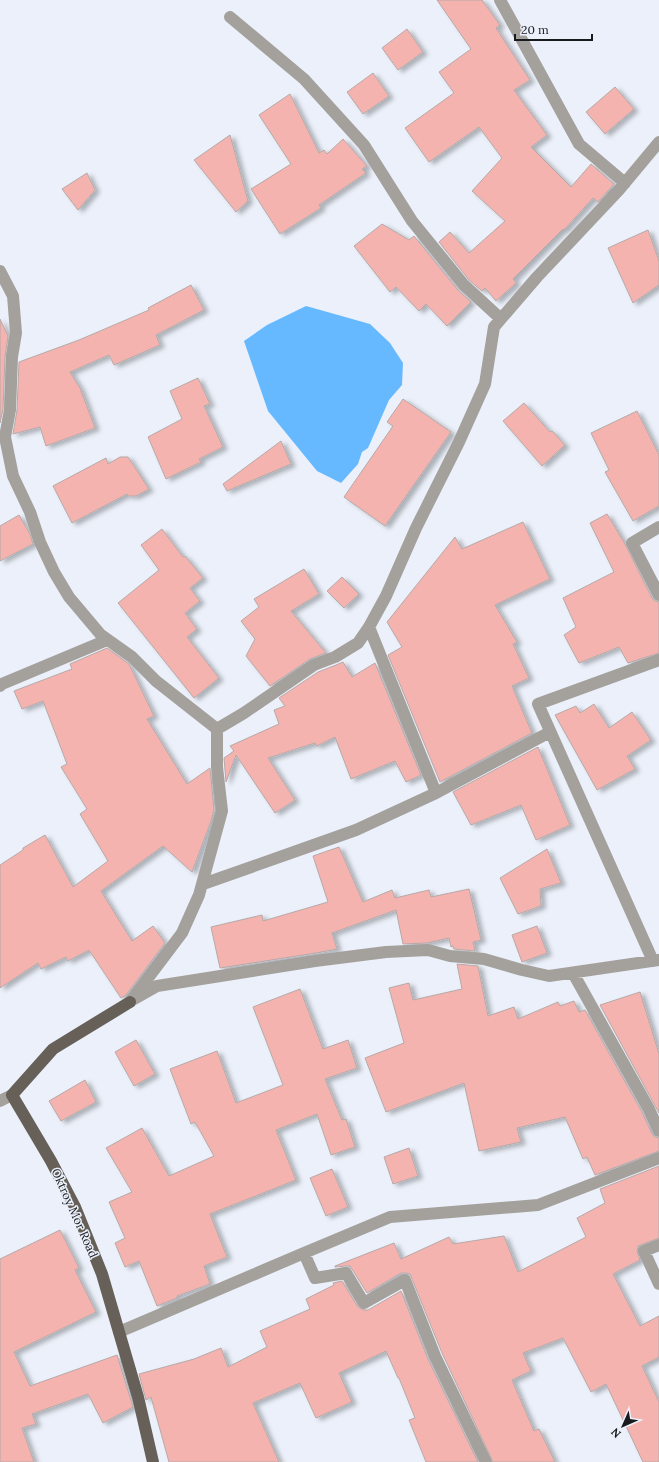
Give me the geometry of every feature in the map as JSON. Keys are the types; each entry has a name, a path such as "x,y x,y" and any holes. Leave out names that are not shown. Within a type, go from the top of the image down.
{"main road":[{"path":"12,1095 53,1048 130,1002"},
{"name":"Oktroy Mor Road","path":"12,1095 51,1161 75,1207 102,1274 138,1397 153,1462"}],"street":[{"path":"500,0 578,144 625,183"},
{"path":"230,17 304,79 359,140 412,221 464,285 501,319"},
{"path":"217,729 244,713 314,666 335,657 358,643 369,627 392,584 416,528 438,487 485,384 494,327 542,271 625,183 659,142"},
{"path":"0,271 13,296 16,333 12,357 10,410 5,437 13,476 30,512 40,542 54,572 69,597 101,635 132,657 156,681 217,729"},
{"path":"659,527 632,543 659,595"},
{"path":"369,627 436,793"},
{"path":"0,686 108,640"},
{"path":"130,1002 157,986 315,961 386,952 428,950 450,956 484,959 549,976 656,961 538,704 659,660"},
{"path":"130,1002 182,933 199,895 222,811 217,767 217,729"},
{"path":"202,884 356,830 436,793 550,732"},
{"path":"572,973 650,1109 659,1131"},
{"path":"0,1102 12,1095"},
{"path":"119,1332 390,1217 538,1205 659,1158"},
{"path":"659,1244 644,1252 659,1284"},
{"path":"304,1253 315,1278 346,1274 364,1303 405,1280 435,1356 486,1462"}],"water":[{"path":"306,306 370,324 390,343 403,363 402,385 389,400 368,448 362,452 358,464 341,483 317,471 268,411 244,341 267,325"}],"building":[{"path":"437,0 482,0 500,25 496,28 530,80 514,90 547,135 531,147 571,187 591,164 614,184 598,202 593,198 564,230 563,229 513,279 516,283 496,301 485,288 482,291 469,280 439,242 450,232 469,253 505,221 472,191 502,158 479,127 429,162 405,128 454,93 439,72 471,49"},
{"path":"407,29 423,52 398,70 382,48"},
{"path":"373,73 389,96 363,114 347,92"},
{"path":"615,87 634,109 605,134 586,112"},
{"path":"290,94 319,153 324,150 327,154 343,139 367,166 362,169 366,173 319,205 321,208 280,234 251,189 291,164 259,115"},
{"path":"230,135 248,201 236,212 194,160"},
{"path":"87,173 95,190 78,210 62,189"},
{"path":"382,224 409,240 414,236 458,290 471,302 447,326 426,304 419,311 396,287 390,292 354,246"},
{"path":"648,230 659,261 659,285 633,303 608,248"},
{"path":"191,285 204,310 156,335 160,345 114,365 109,355 70,372 80,388 95,428 46,446 40,427 13,434 17,410 19,362 79,340 149,310 148,308"},
{"path":"0,319 8,336 5,357 3,409 0,423"},
{"path":"198,378 210,404 204,406 223,447 199,459 201,462 166,479 148,437 182,419 170,391"},
{"path":"403,399 451,432 385,526 344,497 393,426 387,422"},
{"path":"524,403 550,432 552,431 565,445 542,466 503,421"},
{"path":"637,411 659,455 659,506 633,521 605,472 609,470 591,433"},
{"path":"281,441 291,464 227,491 223,484"},
{"path":"120,457 128,457 149,489 136,496 128,496 127,494 72,523 53,486 106,458 108,464"},
{"path":"607,514 625,544 652,598 659,602 659,653 628,663 619,647 579,663 564,635 576,627 563,598 614,572 590,523"},
{"path":"19,515 30,534 33,544 0,561 0,526"},
{"path":"523,522 550,579 495,605 517,642 513,644 529,678 512,686 532,733 440,782 388,655 402,647 387,622 455,537 462,549"},
{"path":"162,529 183,557 185,556 203,578 190,588 200,601 185,613 197,629 187,637 219,678 194,698 118,603 159,570 141,545"},
{"path":"304,569 319,594 291,611 326,653 310,659 270,686 246,656 255,639 241,621 259,607 254,599"},
{"path":"342,577 359,594 344,608 327,591"},
{"path":"107,648 129,664 154,716 147,719 187,784 210,768 214,810 211,821 192,872 163,846 101,891 132,941 153,926 165,943 126,995 121,998 89,950 68,961 66,957 41,969 38,963 0,988 0,865 23,850 23,848 45,835 73,887 108,861 80,814 87,809 61,767 67,764 43,701 22,709 14,691 72,669 70,664"},
{"path":"343,662 352,677 375,663 421,775 406,782 395,761 351,779 335,737 317,746 315,743 268,758 295,800 275,813 236,755 226,782 224,758 234,751 230,746 279,724 274,710 285,706 279,698 318,672"},
{"path":"594,704 609,728 632,712 651,740 627,756 635,769 597,790 555,715 576,706 580,713"},
{"path":"538,747 570,825 536,840 521,805 471,825 453,792"},
{"path":"339,847 363,902 392,890 395,898 429,890 431,897 469,889 481,940 473,942 475,951 454,949 453,946 451,947 449,938 427,943 403,944 396,910 332,933 337,949 220,968 211,927 262,915 263,921 328,902 313,856"},
{"path":"547,849 561,883 540,889 541,906 518,914 500,878"},
{"path":"537,926 547,953 522,962 512,935"},
{"path":"457,964 478,966 488,1016 514,1007 518,1019 558,1002 560,1006 574,1001 579,1012 585,1010 642,1112 652,1134 659,1138 659,1151 595,1175 587,1157 583,1159 565,1117 517,1128 521,1142 479,1151 464,1083 386,1112 365,1058 404,1043 389,988 409,983 413,1000 462,989"},
{"path":"300,989 323,1049 348,1040 357,1068 325,1079 342,1120 346,1119 355,1147 331,1155 317,1114 276,1130 296,1180 210,1214 227,1257 204,1266 210,1284 177,1296 177,1298 157,1306 139,1261 125,1267 115,1243 125,1238 109,1202 132,1192 106,1148 142,1128 169,1176 214,1156 195,1122 191,1124 170,1069 217,1051 236,1103 283,1085 253,1007"},
{"path":"640,992 659,1054 659,1113 600,1005"},
{"path":"136,1040 155,1074 134,1086 115,1052"},
{"path":"85,1080 96,1102 61,1121 49,1101"},
{"path":"409,1148 418,1176 393,1184 384,1157"},
{"path":"659,1166 659,1238 638,1246 637,1251 640,1260 613,1274 640,1326 659,1316 659,1357 642,1366 659,1402 659,1462 643,1462 606,1384 591,1392 563,1338 523,1353 531,1371 512,1380 534,1431 539,1429 555,1462 493,1462 442,1353 410,1274 401,1273 367,1293 350,1266 335,1267 394,1243 401,1259 449,1237 453,1244 504,1236 518,1272 586,1237 577,1218 605,1203 600,1189"},
{"path":"332,1169 348,1207 326,1216 310,1178"},
{"path":"60,1230 79,1268 75,1270 96,1312 14,1352 30,1386 117,1355 133,1407 103,1423 88,1394 32,1414 36,1424 22,1428 34,1462 0,1462 0,1259"},
{"path":"342,1281 358,1307 364,1310 368,1310 401,1291 428,1359 478,1462 426,1462 409,1420 415,1418 399,1378 386,1351 339,1373 352,1402 316,1418 300,1383 253,1403 279,1462 169,1462 151,1397 146,1400 139,1374 194,1359 221,1348 228,1367 267,1347 260,1331 310,1309 306,1299 334,1285 333,1283"}]}
